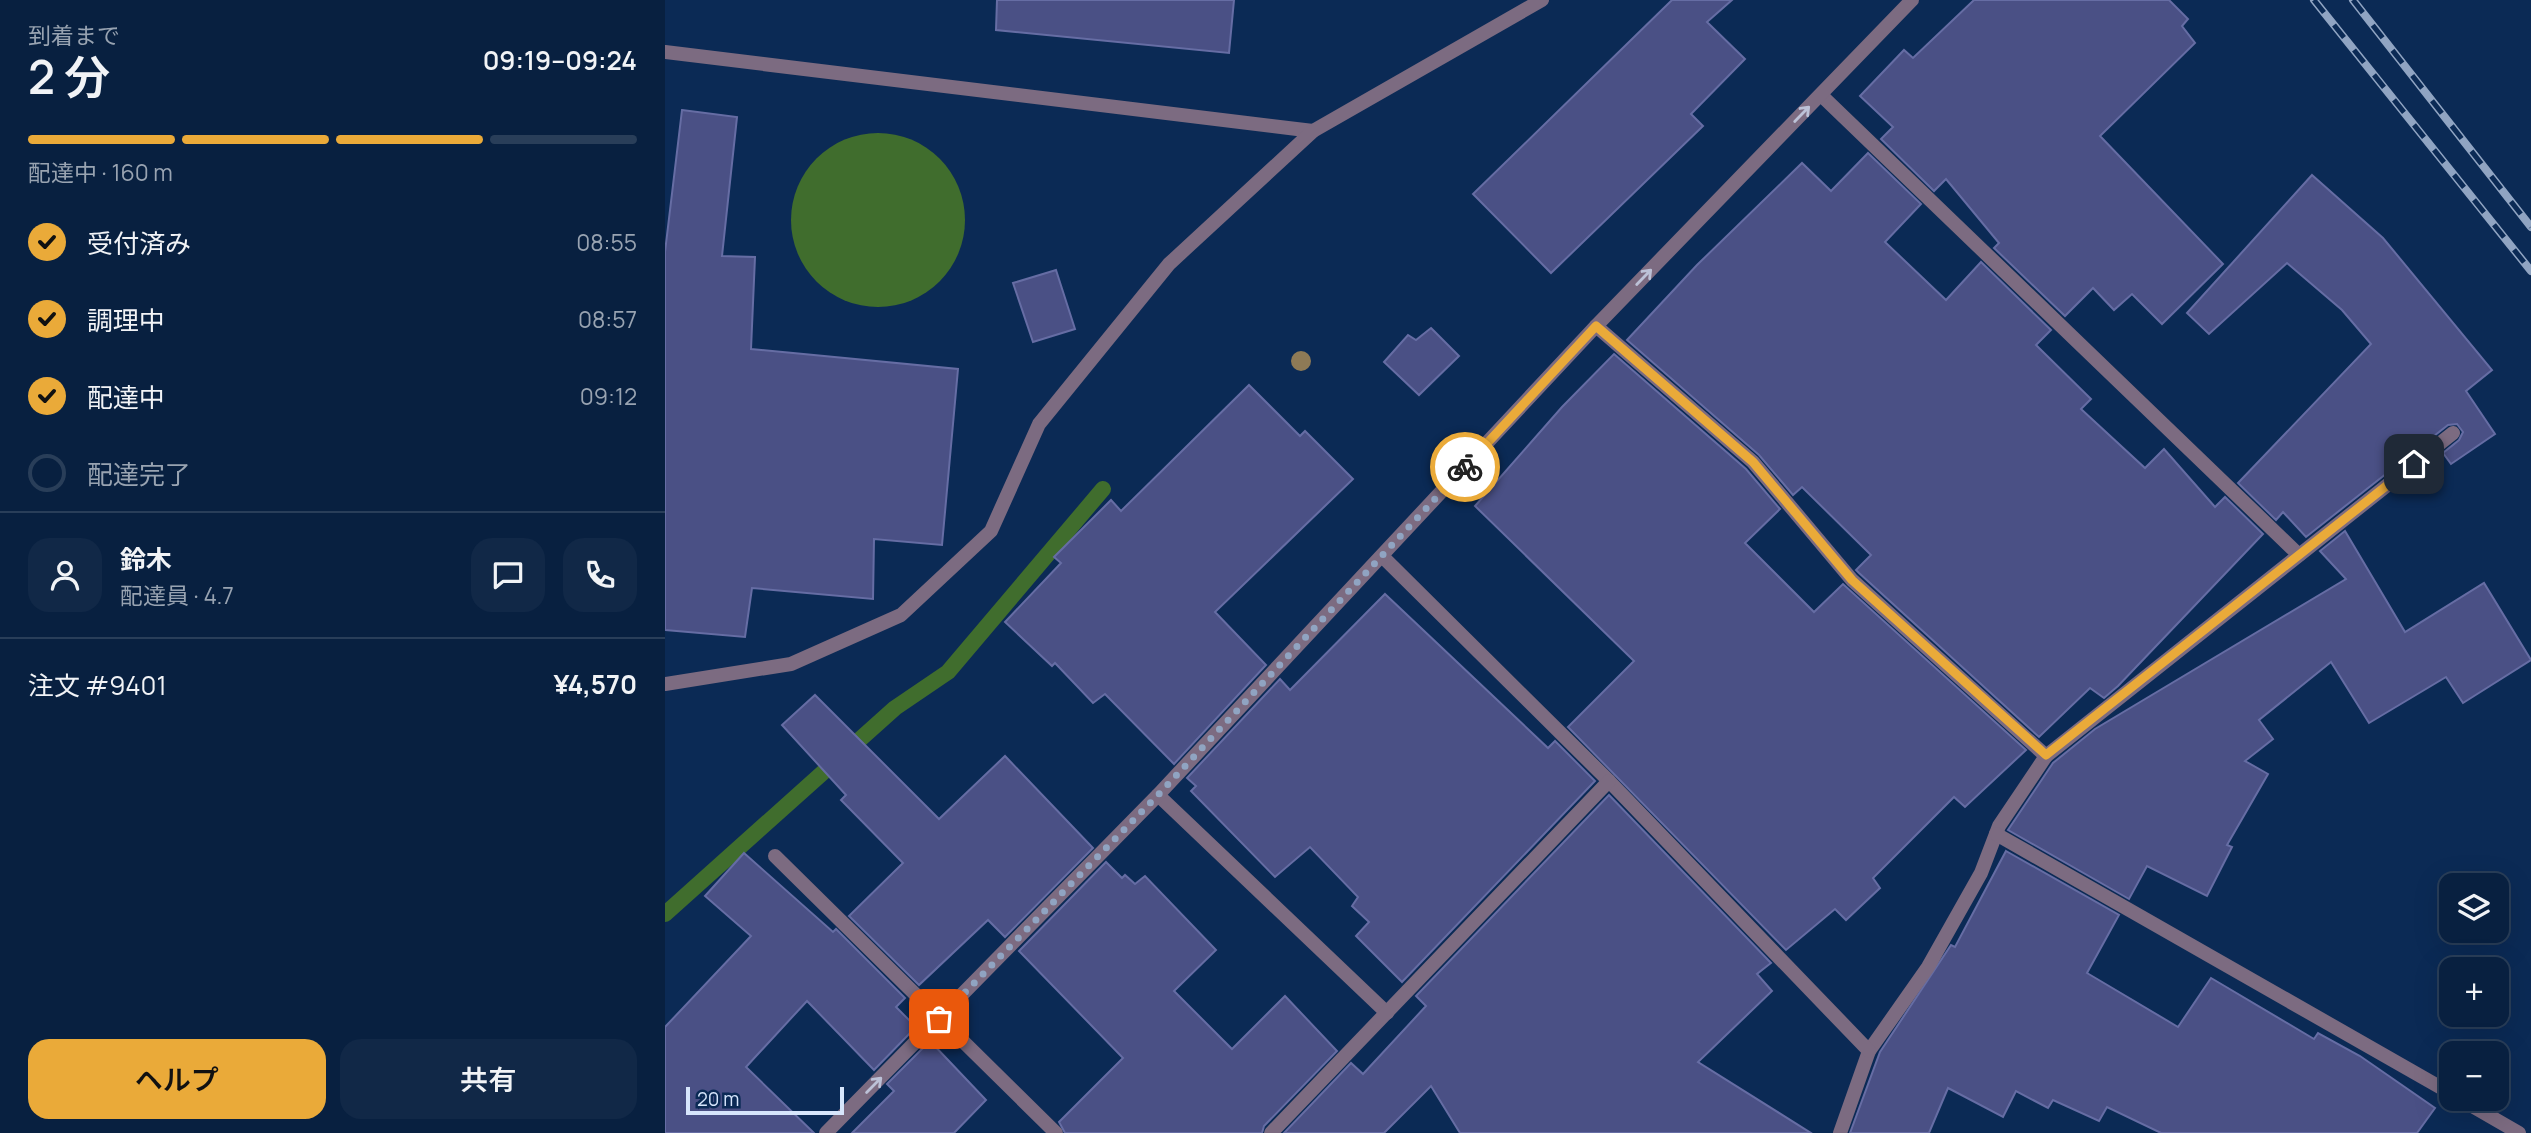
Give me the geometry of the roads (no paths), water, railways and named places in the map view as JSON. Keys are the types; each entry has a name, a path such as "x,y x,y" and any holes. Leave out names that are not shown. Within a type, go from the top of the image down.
{"street":[{"path":"665,684 791,664 901,615 991,531 1039,424 1169,264 1313,131 1542,0"},
{"path":"826,1133 1158,795 1596,326 1912,0"},
{"path":"665,52 1313,131"},
{"path":"1821,95 2299,555"},
{"path":"1596,326 1753,462 1852,580 2046,755"},
{"path":"1840,1133 1869,1051 1927,967 1981,873 1996,834 2046,755 2453,433"},
{"path":"1383,557 1609,781 1869,1051"},
{"path":"1271,1133 1609,781"},
{"path":"1158,795 1387,1013"},
{"path":"1996,834 2439,1087"},
{"path":"775,856 1056,1133"},
{"path":"2481,1111 2519,1133"}],"waterway":[{"path":"665,914 895,708 948,672 1103,489"}],"railway":[{"path":"2314,0 2531,271"},
{"path":"2353,0 2531,227"}]}
